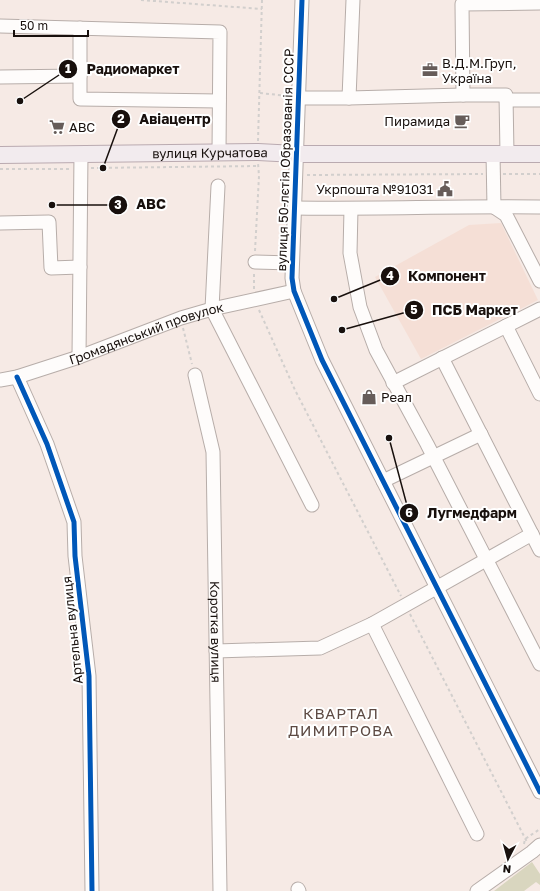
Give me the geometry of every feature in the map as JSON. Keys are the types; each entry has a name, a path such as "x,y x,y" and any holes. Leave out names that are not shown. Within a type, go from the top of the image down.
{"main road":[{"name":"вулиця Курчатова","path":"0,155 81,162 219,152 258,159 296,154 540,154"}],"street":[{"name":"вулиця 50-лєтія Образованія СССР","path":"302,0 292,263 294,291 322,360 540,792"},
{"path":"349,98 353,0"},
{"path":"462,95 462,4 540,3"},
{"path":"0,26 220,32 219,152"},
{"path":"80,28 80,99 219,101"},
{"path":"0,77 80,76"},
{"path":"298,98 506,95 500,154 494,174 494,207"},
{"path":"506,100 540,100"},
{"path":"79,357 81,162"},
{"path":"218,186 212,309 312,505"},
{"path":"494,207 506,215 540,281"},
{"path":"294,208 350,209 540,207"},
{"path":"350,209 350,252 360,307 376,350 434,457 540,664"},
{"path":"0,223 49,222 51,268 80,267"},
{"path":"255,262 292,263"},
{"name":"Громадянський провулок","path":"0,380 17,377 79,357 180,318 212,309 294,291"},
{"path":"394,383 540,309"},
{"path":"506,326 540,394"},
{"path":"442,358 540,550"},
{"name":"Коротка вулиця","path":"195,375 213,452 220,891"},
{"name":"Артельна вулиця","path":"17,377 47,444 74,522 75,556 89,676 92,891"},
{"path":"383,481 481,434"},
{"path":"216,651 320,648 372,624 532,534"},
{"path":"372,624 477,834"},
{"path":"477,891 536,848"}],"path":[{"path":"141,0 262,9"},
{"path":"262,0 258,159 259,176 254,297 295,390 406,605 536,848"},
{"path":"260,93 298,98"},
{"path":"0,169 81,162 258,159"},
{"path":"295,176 540,174"},
{"path":"180,318 195,375"}],"shaded area":[{"path":"501,223 538,300 421,359 375,277 469,225"},
{"path":"532,862 540,874 540,885 536,882 524,891 494,891"}],"cycle path":[{"path":"302,0 292,278 294,291 322,360 540,792"},
{"path":"17,377 47,444 74,522 75,556 89,676 92,891"}],"place":[{"name":"В.Д.М.Груп, Україна","path":"430,70"},
{"name":"Радиомаркет","path":"20,101"},
{"name":"Пирамида","path":"462,121"},
{"name":"АВС","path":"57,127"},
{"name":"Авіацентр","path":"103,168"},
{"name":"Укрпошта №91031","path":"445,189"},
{"name":"ABC","path":"52,205"},
{"name":"Компонент","path":"334,299"},
{"name":"ПСБ Маркет","path":"342,330"},
{"name":"Реал","path":"369,397"},
{"name":"Лугмедфарм","path":"389,438"}],"district":[{"name":"КВАРТАЛ ДИМИТРОВА","path":"341,722"}]}
